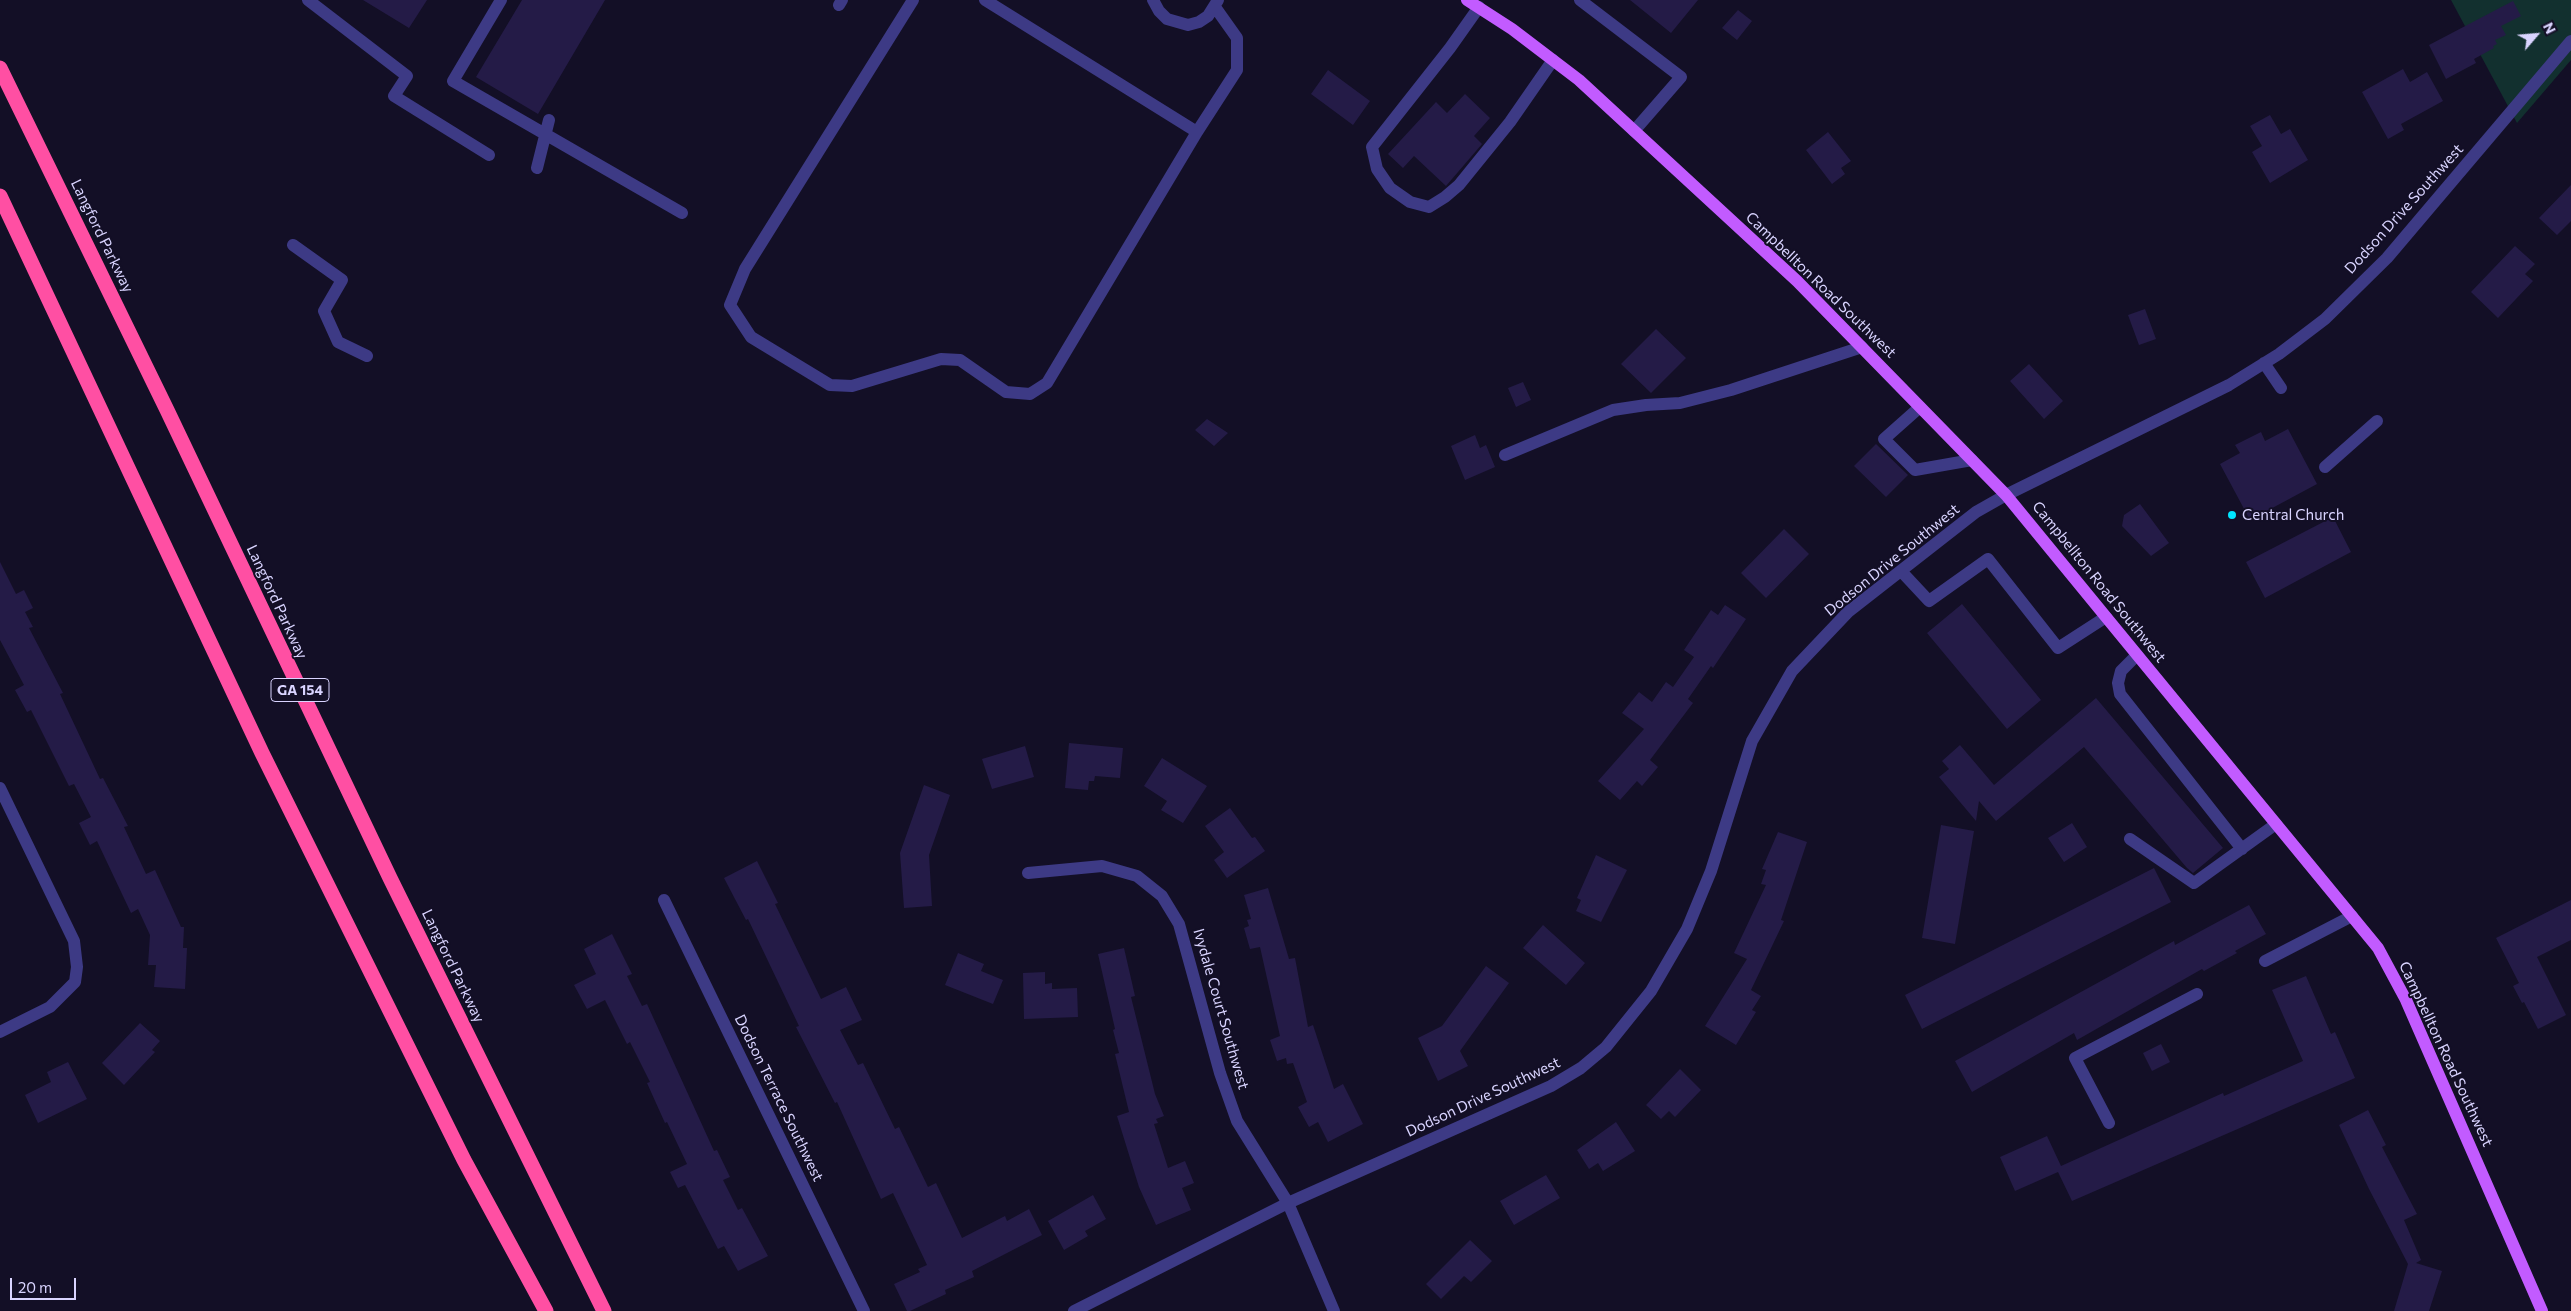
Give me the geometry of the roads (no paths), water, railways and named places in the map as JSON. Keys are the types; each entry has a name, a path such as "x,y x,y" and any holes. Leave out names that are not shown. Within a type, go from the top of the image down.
{"highway":[{"name":"Langford Parkway","path":"0,68 163,402 385,869 604,1311"},
{"path":"0,196 262,753 464,1160 546,1311"}],"main road":[{"name":"Campbellton Road Southwest","path":"1468,0 1512,28 1553,60 1634,131 1797,281 2006,495 2352,916 2378,948 2406,1000 2542,1311"}],"street":[{"path":"308,0 408,76 394,96 489,155"},
{"path":"501,0 453,81 682,213"},
{"path":"912,0 745,269 730,305 751,337 830,385 852,386 941,359 960,360 1006,392 1030,394 1048,383 1197,132 1237,70 1237,38 1217,4 1199,22 1188,25 1177,24 1167,19 1159,11 1154,0"},
{"path":"985,0 1197,132"},
{"path":"1580,0 1681,77 1634,131"},
{"path":"1479,7 1450,48 1372,147 1377,168 1390,188 1410,202 1429,207 1445,197 1459,185 1510,122 1553,60"},
{"name":"Dodson Drive Southwest","path":"1074,1311 1288,1203 1552,1086 1580,1068 1606,1047 1651,991 1687,929 1711,871 1752,742 1792,671 1848,612 1976,512 2006,495 2229,385 2264,363 2325,319 2387,258 2571,41"},
{"path":"537,168 549,120"},
{"path":"293,245 342,280 324,311 338,342 367,356"},
{"path":"1505,455 1613,410 1646,404 1680,403 1731,390 1862,347"},
{"path":"2264,363 2281,388"},
{"path":"1920,406 1884,440 1915,470 1972,460"},
{"path":"2325,467 2377,421"},
{"path":"1901,571 1929,601 1988,559 2058,648 2106,617"},
{"path":"2137,655 2121,671 2118,683 2120,694 2242,849"},
{"path":"0,788 74,941 77,967 75,982 50,1007 0,1032"},
{"path":"2130,839 2194,883 2276,824"},
{"name":"Ivydale Court Southwest","path":"1028,873 1102,866 1137,876 1162,896 1179,924 1220,1073 1237,1121 1260,1161 1288,1203 1334,1311"},
{"name":"Dodson Terrace Southwest","path":"664,900 864,1311"},
{"path":"2265,961 2352,916"},
{"path":"2109,1122 2075,1058 2197,994"}],"place":[{"name":"Central Church","path":"2232,515"}]}
